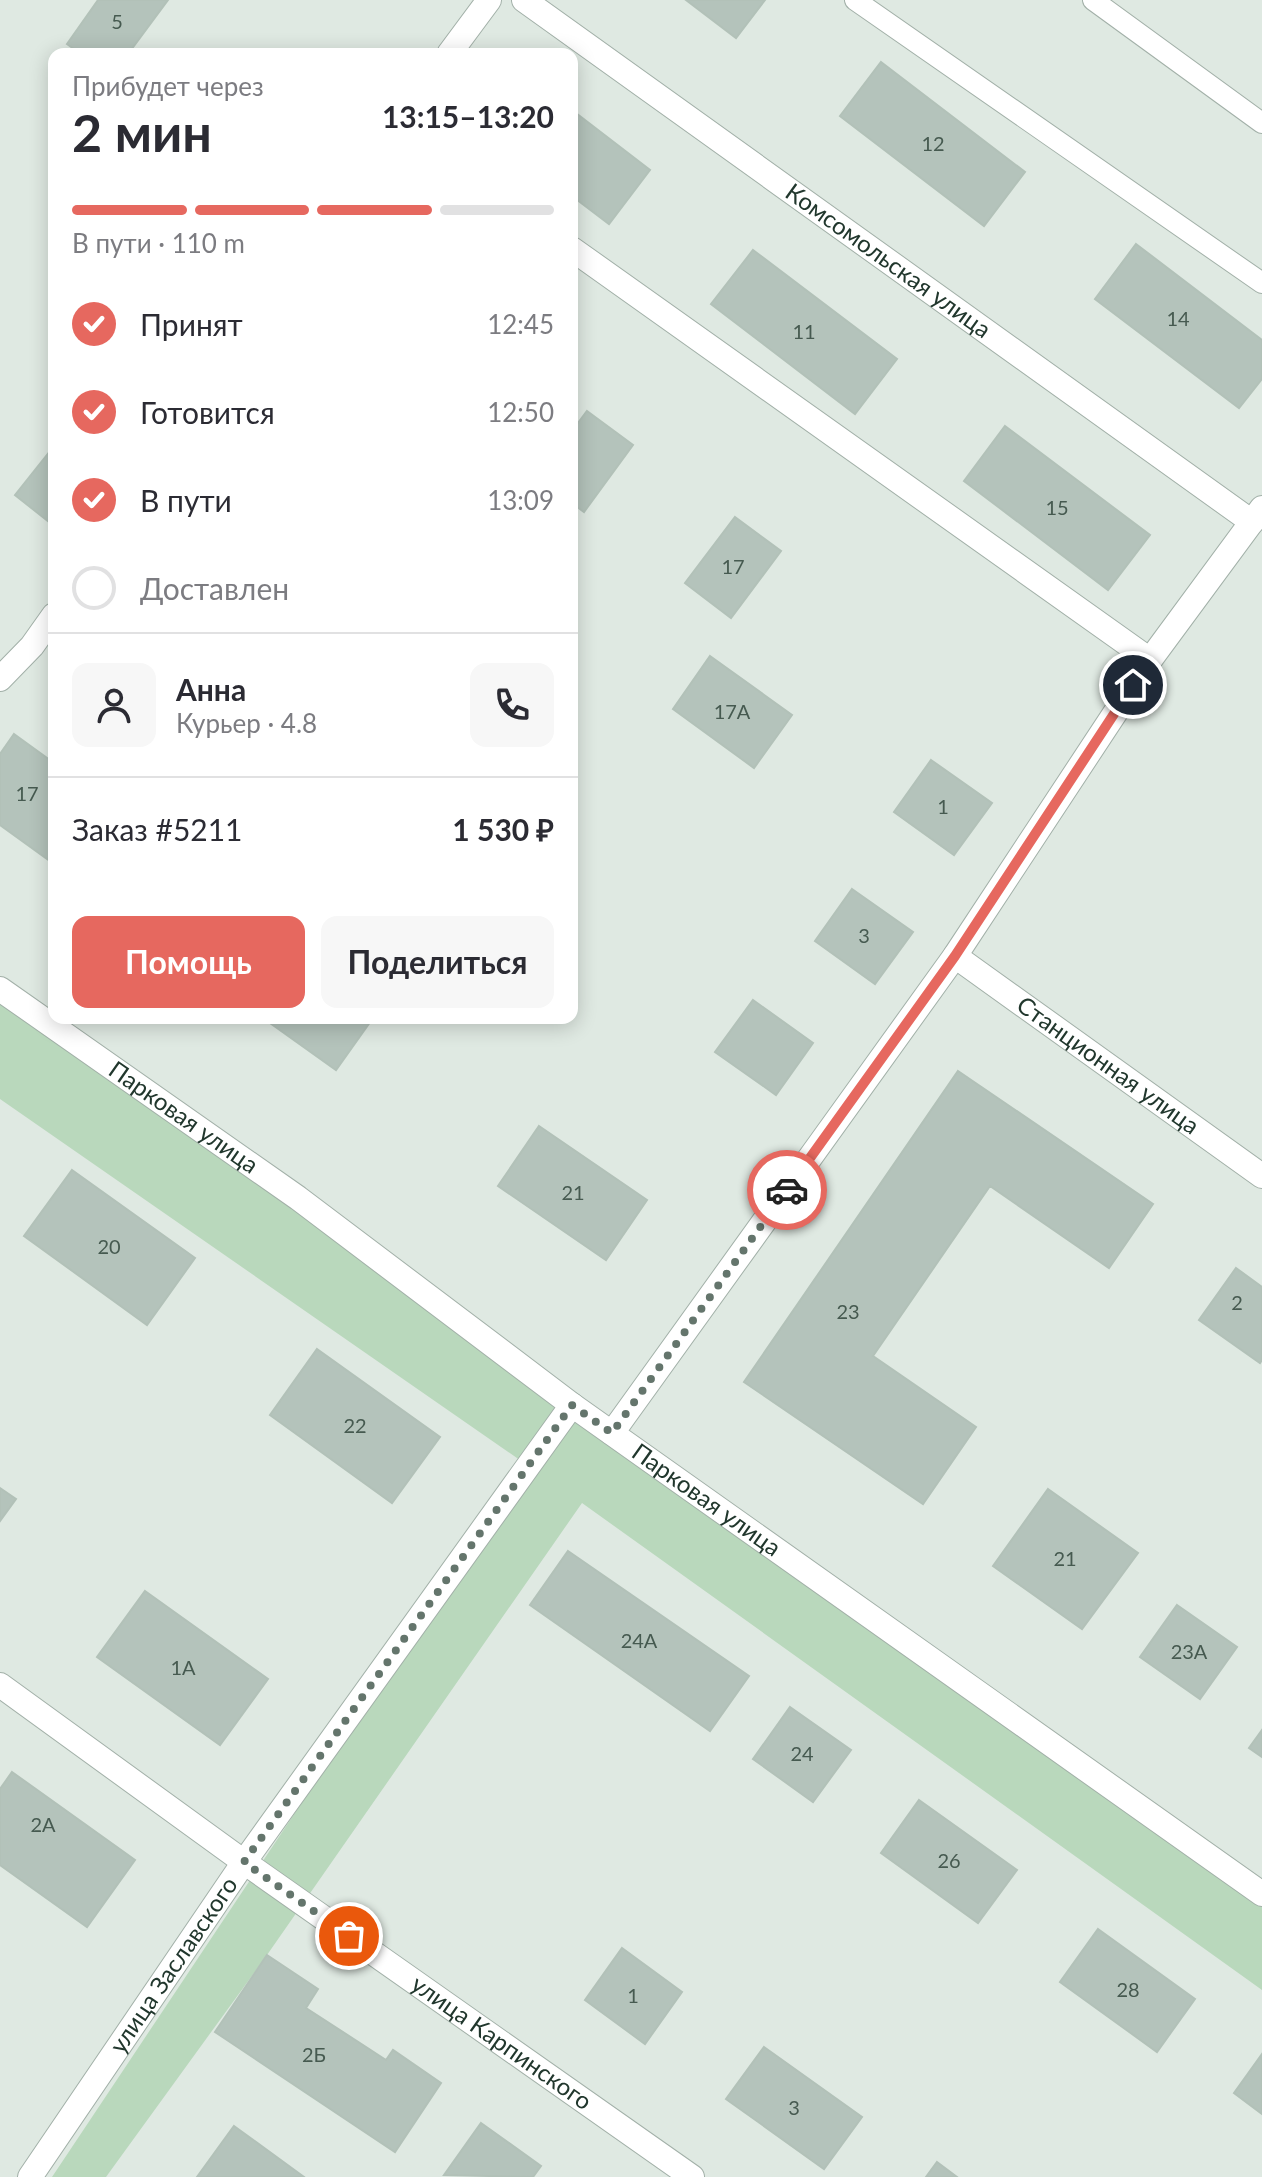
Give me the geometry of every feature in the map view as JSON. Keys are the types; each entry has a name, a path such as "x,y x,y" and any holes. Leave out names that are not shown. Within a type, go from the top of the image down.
{"street":[{"path":"453,48 489,0"},
{"name":"Комсомольская улица","path":"524,0 1257,515"},
{"path":"578,253 1150,660"},
{"path":"612,1433 955,956 1150,660 1257,515"},
{"path":"0,679 32,646 48,623"},
{"name":"Станционная улица","path":"955,956 1262,1176"},
{"name":"Парковая улица","path":"0,989 48,1023"},
{"name":"Парковая улица","path":"50,1024 298,1198 572,1405 1262,1894"},
{"name":"улица Заславского","path":"30,2177 244,1862 572,1405"},
{"name":"улица Карпинского","path":"0,1685 244,1862 692,2177"}],"lane":[{"path":"855,0 1262,283"},
{"path":"1093,0 1262,123"}],"green space":[{"path":"0,995 1262,1894 1262,1990 582,1503 267,1955 106,2177 52,2177 527,1465 0,1099"}],"building":[{"path":"98,0 168,0 132,48 73,48 67,44"},
{"path":"686,0 765,0 736,38"},
{"path":"881,62 1025,172 984,226 840,116"},
{"path":"578,115 650,170 609,224 578,201"},
{"path":"1136,244 1262,340 1262,379 1239,408 1095,299"},
{"path":"753,250 897,359 855,414 711,304"},
{"path":"587,411 633,445 584,512 578,508 578,423"},
{"path":"1005,426 1150,535 1108,590 964,481"},
{"path":"48,454 48,521 15,495"},
{"path":"735,517 781,551 731,618 685,583"},
{"path":"710,656 792,715 754,768 673,709"},
{"path":"14,734 48,759 48,860 0,825 0,754"},
{"path":"931,760 992,803 954,855 894,812"},
{"path":"852,889 913,932 875,984 815,941"},
{"path":"753,1000 813,1043 776,1095 715,1052"},
{"path":"271,1024 369,1024 336,1070"},
{"path":"958,1071 1153,1204 1109,1268 990,1186 873,1356 976,1427 923,1504 744,1382"},
{"path":"539,1126 647,1200 606,1260 498,1186"},
{"path":"72,1170 195,1258 147,1325 24,1236"},
{"path":"1236,1268 1262,1287 1260,1363 1199,1320"},
{"path":"317,1349 440,1437 392,1503 270,1415"},
{"path":"0,1488 16,1499 0,1521"},
{"path":"1048,1489 1138,1553 1082,1629 993,1566"},
{"path":"568,1551 749,1676 710,1731 530,1605"},
{"path":"145,1591 268,1679 220,1745 97,1657"},
{"path":"1177,1605 1237,1647 1200,1699 1140,1657"},
{"path":"790,1707 851,1750 813,1802 753,1759"},
{"path":"1262,1730 1262,1757 1249,1748"},
{"path":"12,1772 135,1860 87,1927 0,1865 0,1789"},
{"path":"919,1800 1017,1870 978,1923 881,1853"},
{"path":"1098,1929 1195,1999 1157,2052 1060,1982"},
{"path":"622,1948 682,1992 645,2044 585,2000"},
{"path":"267,1955 318,1989 306,2008 386,2060 393,2050 441,2083 395,2152 215,2032"},
{"path":"764,2047 862,2117 824,2169 726,2099"},
{"path":"1262,2054 1262,2114 1234,2093"},
{"path":"481,2123 541,2166 533,2177 444,2175"},
{"path":"234,2126 304,2177 197,2177"},
{"path":"937,2162 957,2177 926,2177"}],"way so far":[{"path":"349,1936 244,1862 572,1405 612,1433 787,1190"}],"route":[{"path":"787,1190 955,956 1133,685"}]}
